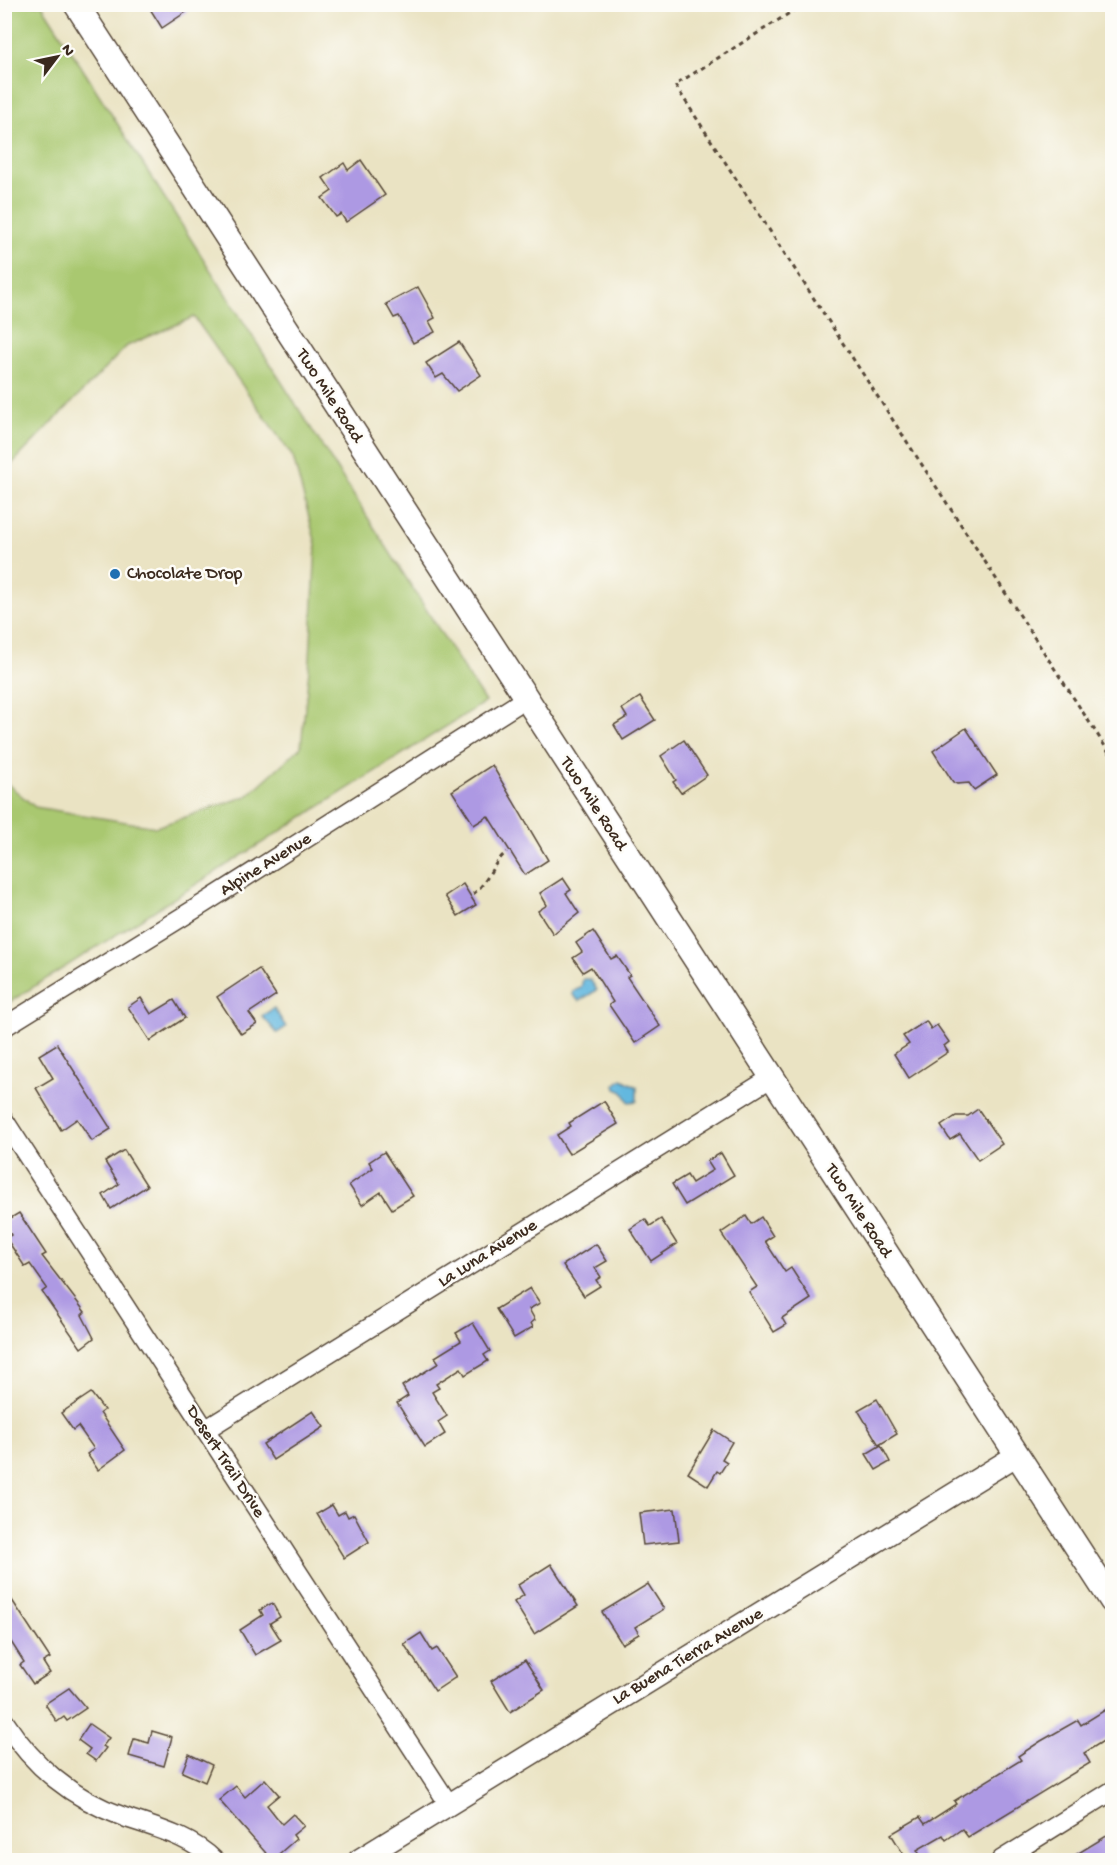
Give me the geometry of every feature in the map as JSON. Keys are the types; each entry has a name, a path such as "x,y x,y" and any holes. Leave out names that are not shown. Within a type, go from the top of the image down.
{"main road":[{"name":"Two Mile Road","path":"76,4 771,1078 1113,1601"}],"street":[{"name":"Alpine Avenue","path":"4,1027 203,904 525,699"},
{"name":"La Luna Avenue","path":"205,1430 771,1078"},
{"name":"Desert Trail Drive","path":"4,1120 448,1803"},
{"name":"La Buena Tierra Avenue","path":"359,1860 448,1803 1017,1455"},
{"path":"4,1721 37,1765 56,1782 76,1795 121,1816 170,1832 214,1860"},
{"path":"1001,1860 1113,1791"}],"path":[{"path":"804,4 675,86 1113,757"},
{"path":"473,894 487,881 497,860 507,852"}],"green space":[{"path":"5,5 42,5 485,702 5,1005 5,782 35,807 156,827 247,796 301,747 310,659 316,544 293,457 194,317 127,346 5,471"}],"water":[{"path":"583,979 590,979 597,990 579,1001 573,995 573,991 581,988"},
{"path":"274,1008 286,1027 277,1033 262,1016"},
{"path":"622,1079 637,1087 637,1101 629,1102 623,1092 616,1089 615,1085"}],"building":[{"path":"147,4 198,4 162,28"},
{"path":"361,160 385,195 346,222 341,214 336,217 322,198 332,191 323,178 344,163 348,170"},
{"path":"418,287 435,318 429,321 435,332 413,343 399,316 394,318 386,304"},
{"path":"459,342 481,375 457,391 443,374 436,378 426,363"},
{"path":"640,697 655,720 623,740 614,725 627,717 622,709"},
{"path":"966,728 997,775 974,790 969,783 953,782 933,751"},
{"path":"684,740 707,775 681,793 673,782 676,780 661,756"},
{"path":"492,765 548,860 525,875 488,816 474,825 452,791"},
{"path":"563,878 571,890 566,893 579,913 553,934 538,911 547,905 540,893"},
{"path":"463,884 476,905 458,916 445,896"},
{"path":"593,931 611,959 617,956 630,975 627,977 660,1026 635,1043 609,1005 613,1002 591,967 583,972 573,958 582,952 576,943"},
{"path":"259,969 276,995 249,1013 257,1024 241,1034 217,997"},
{"path":"141,998 151,1014 174,1000 185,1018 150,1041 128,1007"},
{"path":"926,1021 931,1029 937,1025 949,1042 944,1046 948,1052 909,1078 894,1054 909,1044 903,1036"},
{"path":"57,1044 111,1129 92,1141 77,1119 61,1130 36,1088 53,1078 39,1055"},
{"path":"604,1101 618,1124 569,1154 557,1135 571,1126 569,1123"},
{"path":"978,1109 1002,1144 978,1160 960,1134 950,1140 941,1126 956,1116 968,1116"},
{"path":"124,1150 147,1186 111,1209 103,1195 119,1184 105,1162"},
{"path":"384,1152 413,1196 392,1209 381,1192 362,1205 349,1185 373,1168 369,1162"},
{"path":"721,1153 734,1175 685,1205 672,1184 687,1175 692,1183 713,1170 707,1161"},
{"path":"19,1213 46,1254 42,1256 85,1312 82,1315 94,1338 81,1348 42,1292 47,1288 30,1264 25,1267 6,1238 11,1235 4,1222"},
{"path":"746,1216 751,1224 761,1217 773,1236 765,1241 785,1272 791,1268 811,1299 782,1318 786,1325 774,1332 749,1292 757,1287 721,1233"},
{"path":"645,1219 650,1226 661,1219 677,1244 651,1261 630,1229"},
{"path":"596,1244 607,1261 595,1268 601,1277 596,1280 600,1286 584,1296 563,1265"},
{"path":"530,1288 540,1303 529,1309 535,1320 531,1323 533,1327 514,1338 496,1309"},
{"path":"473,1323 490,1351 484,1355 488,1361 465,1375 461,1368 436,1384 439,1388 432,1392 447,1416 438,1422 445,1434 425,1447 397,1403 408,1396 402,1386 439,1363 435,1357 461,1341 456,1333"},
{"path":"91,1393 104,1410 100,1413 125,1450 98,1470 87,1454 94,1449 78,1426 73,1430 61,1413"},
{"path":"877,1399 897,1434 879,1445 858,1410"},
{"path":"313,1411 324,1427 273,1460 263,1444"},
{"path":"714,1430 732,1442 722,1459 727,1462 720,1473 717,1471 708,1486 688,1473"},
{"path":"881,1445 890,1462 876,1470 866,1454"},
{"path":"332,1505 338,1515 345,1511 348,1517 354,1514 369,1542 344,1558 317,1514"},
{"path":"675,1509 679,1541 643,1545 639,1513"},
{"path":"551,1564 578,1606 534,1634 514,1602 524,1595 518,1585"},
{"path":"648,1584 664,1609 635,1627 639,1634 622,1644 602,1612"},
{"path":"4,1588 50,1658 43,1662 50,1673 33,1684 20,1665 24,1662 4,1631"},
{"path":"272,1603 280,1617 270,1623 281,1640 255,1655 240,1630 263,1615 260,1610"},
{"path":"421,1633 432,1651 437,1648 456,1677 435,1691 404,1644"},
{"path":"525,1660 544,1690 510,1712 491,1681"},
{"path":"69,1688 86,1708 67,1721 64,1717 57,1722 45,1704"},
{"path":"1113,1705 1113,1735 1084,1753 1090,1763 968,1837 962,1829 946,1840 943,1835 917,1850 923,1860 907,1860 891,1834 920,1817 925,1824 956,1804 954,1801 1021,1760 1018,1756 1041,1741 1078,1720 1081,1725"},
{"path":"89,1724 109,1738 103,1746 106,1748 96,1761 86,1754 90,1749 78,1740"},
{"path":"152,1731 172,1737 164,1766 129,1756 134,1739 149,1743"},
{"path":"189,1754 212,1765 205,1782 182,1772"},
{"path":"265,1779 279,1795 267,1805 282,1824 293,1814 304,1826 293,1835 296,1839 272,1860 219,1800 236,1786 245,1797"},
{"path":"1113,1832 1113,1860 1067,1860"}],"place":[{"name":"Chocolate Drop","path":"115,574"}]}
